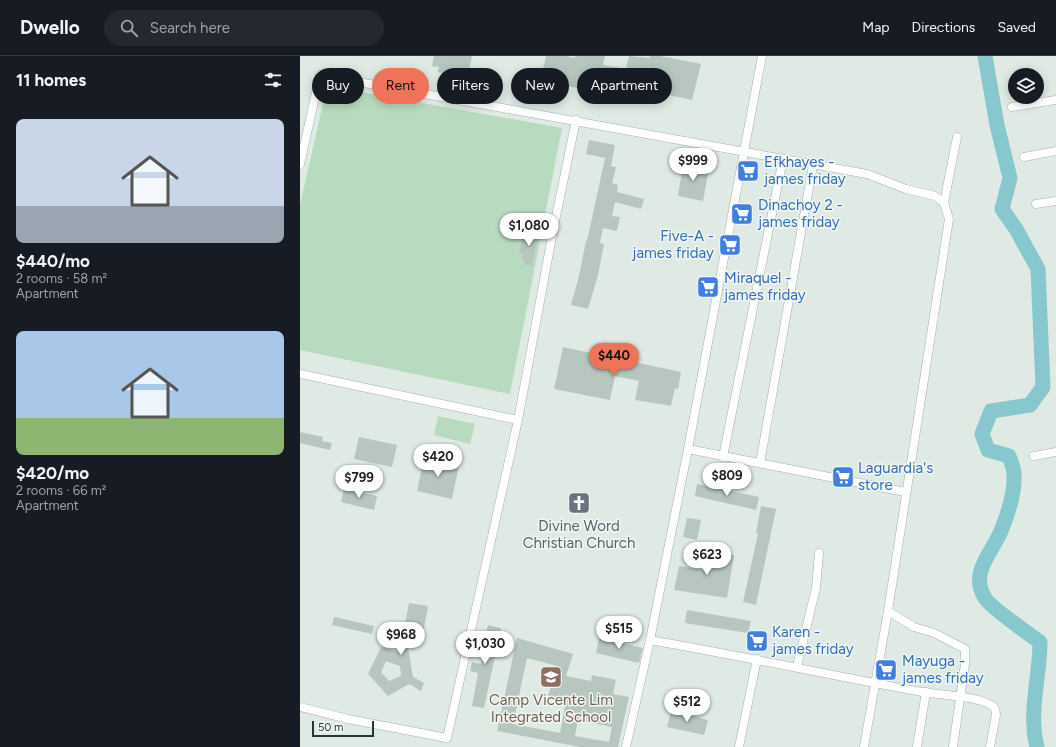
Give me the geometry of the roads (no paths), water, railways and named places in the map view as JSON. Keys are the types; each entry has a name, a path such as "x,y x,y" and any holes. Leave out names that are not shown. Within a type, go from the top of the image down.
{"street":[{"path":"626,747 650,640 688,449 762,56"},
{"path":"300,164 320,75 576,120 783,160 867,174 906,189 935,196 944,203"},
{"path":"1012,107 1056,100"},
{"path":"300,707 348,719 447,738 518,420 553,231 576,120"},
{"path":"864,747 888,611 905,492 949,219 944,203 957,137"},
{"path":"1024,157 1056,151"},
{"path":"723,457 783,160"},
{"path":"760,463 813,165"},
{"path":"1036,204 1056,202"},
{"path":"300,374 518,420"},
{"path":"688,449 905,492"},
{"path":"1034,456 1056,452"},
{"path":"797,666 816,588 819,552"},
{"path":"888,611 914,627 934,633 965,649 965,664 961,697 953,747"},
{"path":"650,640 797,666 875,683 961,697 992,705 996,710 996,715 990,747"},
{"path":"739,747 757,659"},
{"path":"917,747 926,692"}],"waterway":[{"path":"985,56 997,125 1010,178 1002,209 1016,229 1038,269 1043,387 1030,405 991,411 982,434 988,450 1009,456 1014,470 1014,481 1006,517 1001,531 984,563 979,580 985,598 1011,621 1040,642 1034,708 1037,747"}],"place":[{"name":"Efkhayes - james friday","path":"748,171"},
{"name":"Dinachoy 2 - james friday","path":"742,214"},
{"name":"Five-A - james friday","path":"730,245"},
{"name":"Miraquel - james friday","path":"708,287"},
{"name":"Laguardia's store","path":"843,477"},
{"name":"Divine Word Christian Church","path":"579,503"},
{"name":"Karen - james friday","path":"757,641"},
{"name":"Mayuga - james friday","path":"886,670"},
{"name":"Camp Vicente Lim Integrated School","path":"551,677"}]}
